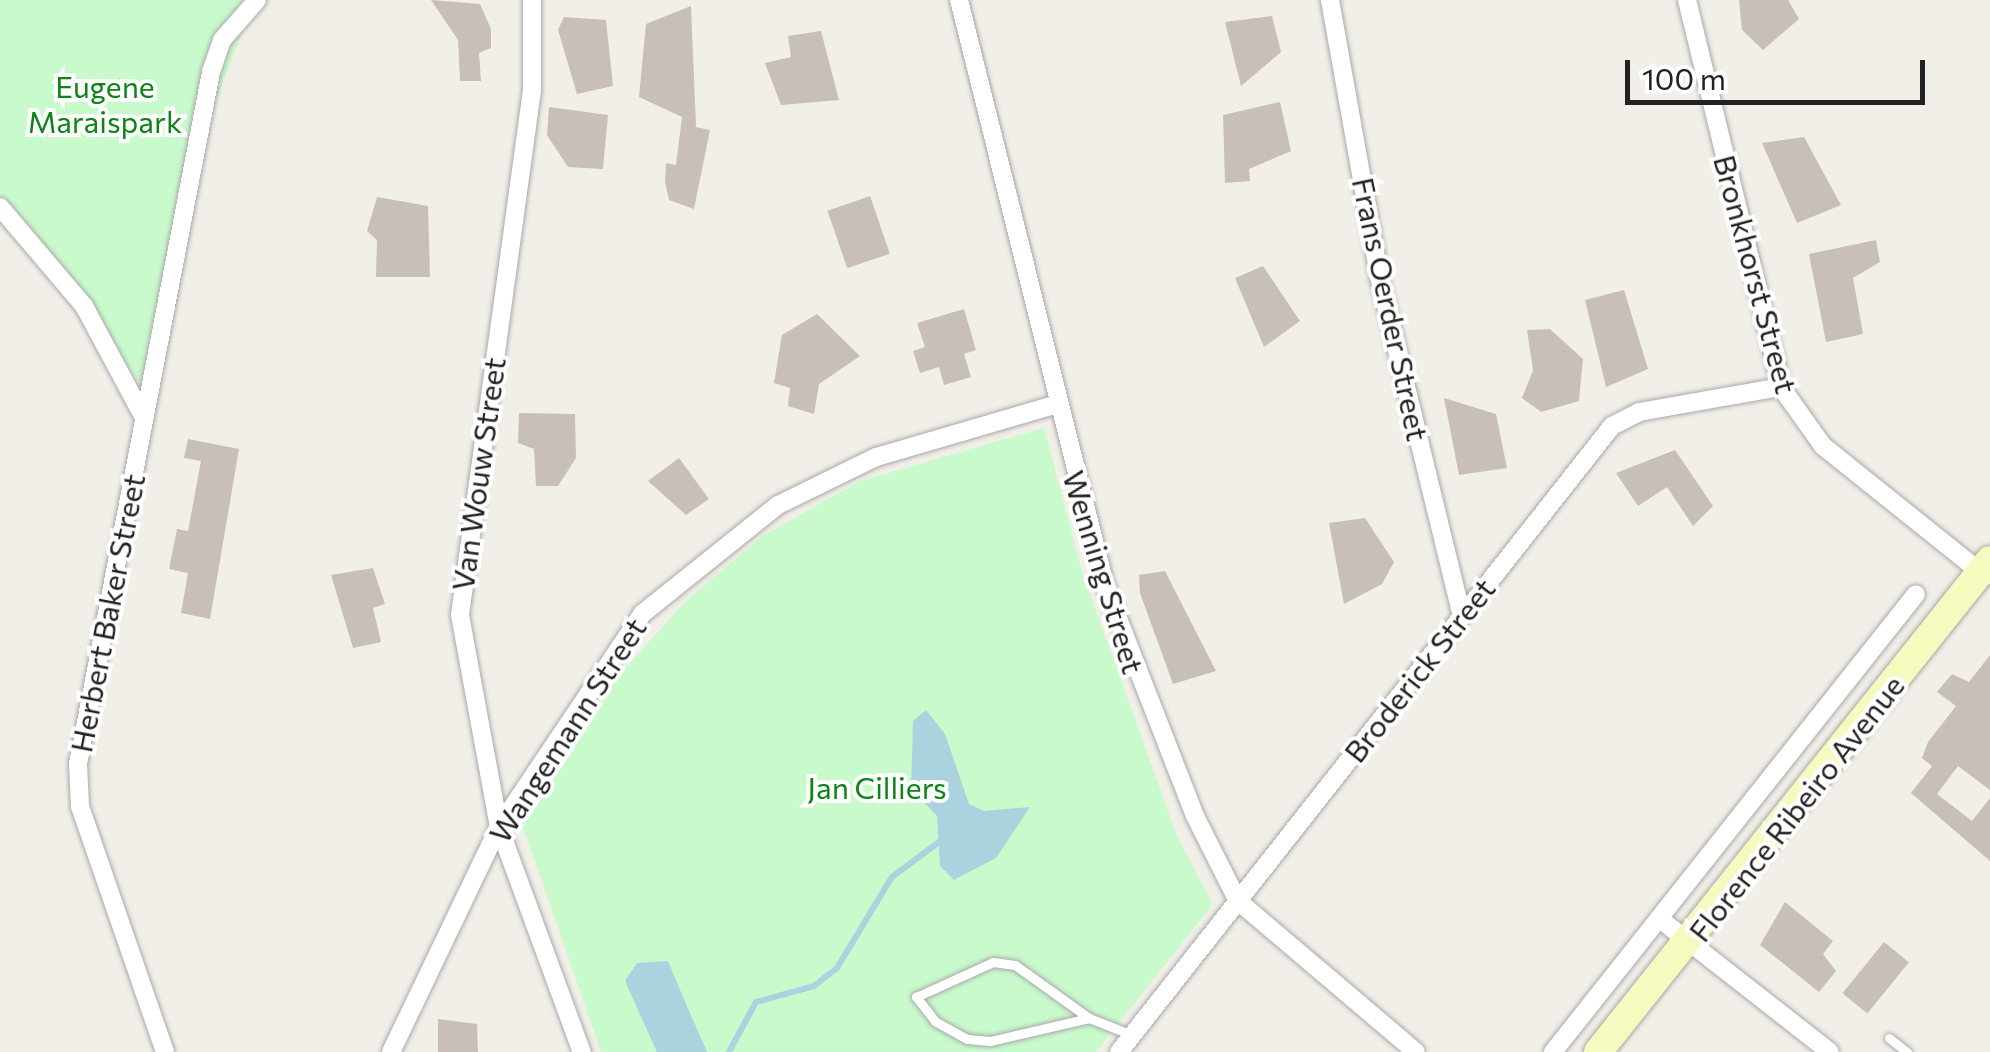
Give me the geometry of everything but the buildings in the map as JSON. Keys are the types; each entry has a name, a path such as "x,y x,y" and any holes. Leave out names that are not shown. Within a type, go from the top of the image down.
{"main road":[{"name":"Florence Ribeiro Avenue","path":"1598,1052 1987,571"}],"street":[{"name":"Herbert Baker Street","path":"165,1052 80,806 78,764 211,72 222,40 257,0"},
{"name":"Van Wouw Street","path":"532,0 532,90 460,590 464,654 499,827 582,1052"},
{"name":"Wenning Street","path":"959,0 1054,405 1142,694 1238,900 1416,1052"},
{"name":"Frans Oerder Street","path":"1330,0 1379,276 1462,616"},
{"name":"Bronkhorst Street","path":"1687,0 1781,388 1823,446 1987,571"},
{"path":"0,207 84,306 144,418"},
{"name":"Broderick Street","path":"1119,1052 1623,418 1781,388"},
{"name":"Wangemann Street","path":"391,1052 499,827 642,614 738,532 876,457 1054,405"},
{"path":"1553,1052 1662,920 1916,594"},
{"path":"1662,920 1830,1052"}],"lane":[{"path":"1088,1018 990,1041 967,1039 936,1021 916,997 992,962 1029,973 1088,1018 1132,1036"},
{"path":"1889,1038 1908,1052"}],"green space":[{"name":"Eugene Maraispark","path":"0,0 255,0 179,195 141,382 0,206"},
{"name":"Jan Cilliers","path":"1044,428 1082,571 1177,836 1213,904 1096,1052 601,1052 521,821 620,674 686,601 761,537 860,481"}],"water":[{"path":"926,710 945,734 969,804 984,811 1030,807 996,858 954,880 940,866 937,816 911,789 913,721"},
{"path":"668,961 707,1052 657,1052 625,981 637,963"}],"waterway":[{"path":"729,1052 756,1002 814,986 837,968 892,877 939,842"}]}
